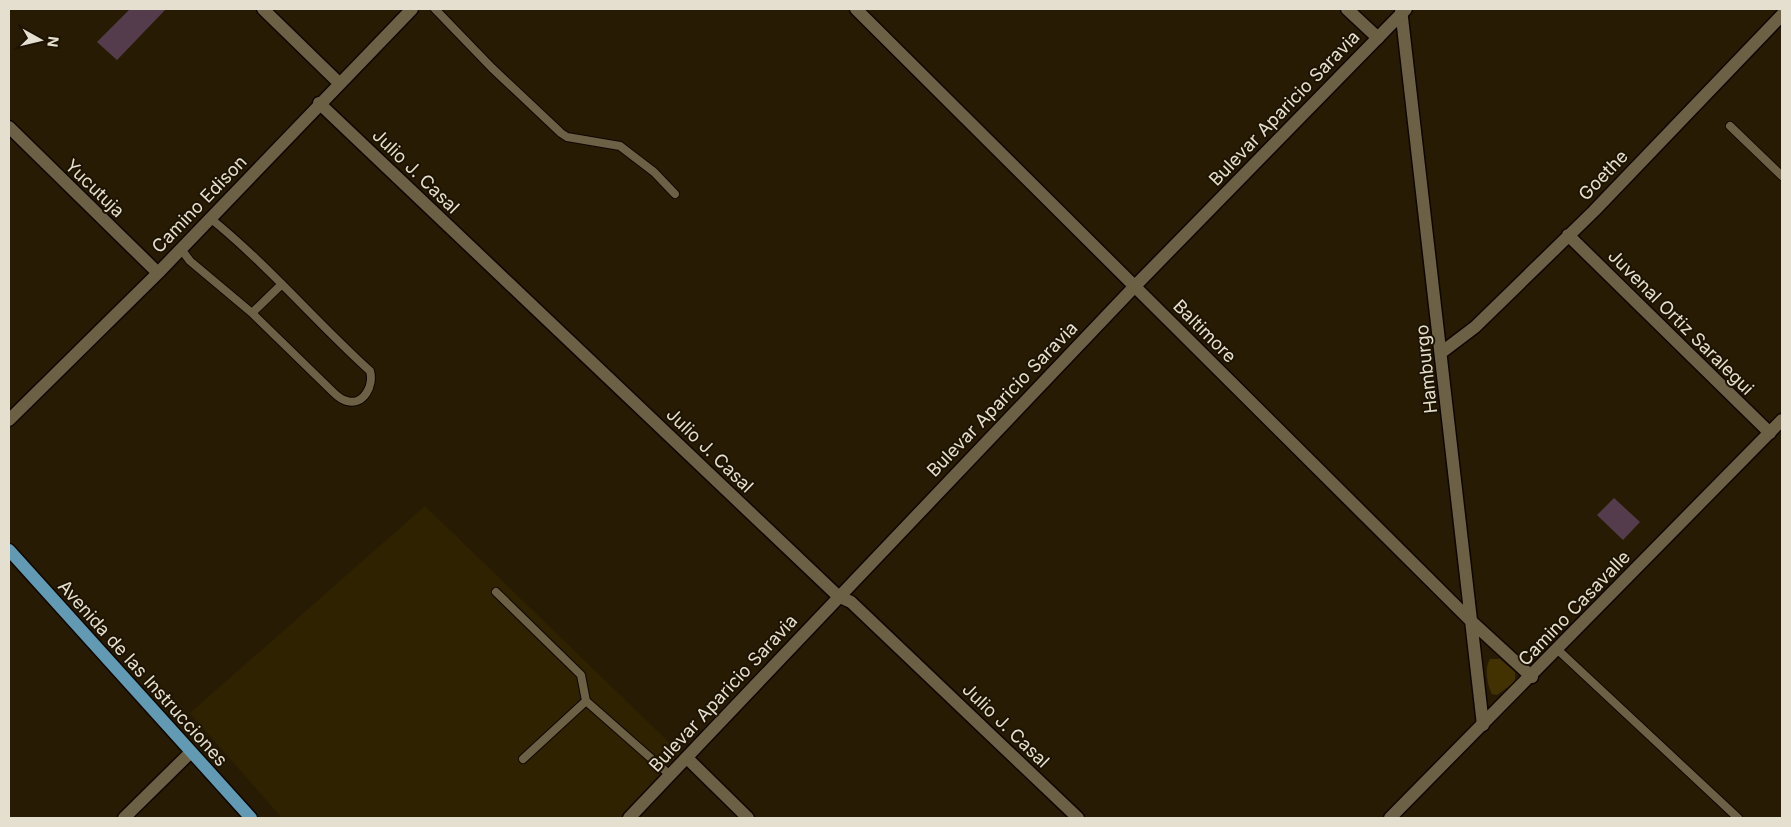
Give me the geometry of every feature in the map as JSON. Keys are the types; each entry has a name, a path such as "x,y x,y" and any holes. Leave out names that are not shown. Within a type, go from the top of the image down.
{"main road":[{"name":"Avenida de las Instrucciones","path":"9,550 250,818"}],"street":[{"path":"262,9 339,83"},
{"name":"Camino Edison","path":"9,420 158,273 412,9"},
{"path":"1347,9 1378,38"},
{"name":"Bulevar Aparicio Saravia","path":"629,818 838,596 1403,10"},
{"name":"Hamburgo","path":"1403,10 1483,725"},
{"name":"Baltimore","path":"862,11 1472,622 1532,677"},
{"name":"Goethe","path":"1442,352 1475,327 1568,235 1782,15"},
{"name":"Julio J. Casal","path":"320,104 838,596 851,602 1078,818"},
{"name":"Yucutuja","path":"9,127 158,273"},
{"name":"Juvenal Ortiz Saralegui","path":"1568,235 1770,433"},
{"name":"Camino Casavalle","path":"1390,818 1532,677 1782,420"},
{"path":"124,818 191,752"},
{"path":"687,758 748,818"}],"lane":[{"path":"435,9 492,68 567,138 620,146 654,172 675,194"},
{"path":"1730,126 1782,176"},
{"path":"181,249 190,261 252,313 333,392 345,401 354,402 367,394 372,378 370,371 306,310 282,284 210,218"},
{"path":"252,313 282,284"},
{"path":"496,592 581,675 586,701 670,775"},
{"path":"1558,650 1738,818"},
{"path":"523,759 586,701"}],"shaded area":[{"path":"425,506 683,756 622,818 282,818 190,713"},
{"path":"1490,659 1500,659 1515,672 1515,682 1497,695 1492,694 1488,681 1487,667"}],"building":[{"path":"130,9 166,9 117,60 97,42"},
{"path":"1614,498 1640,522 1623,540 1597,515"}]}
